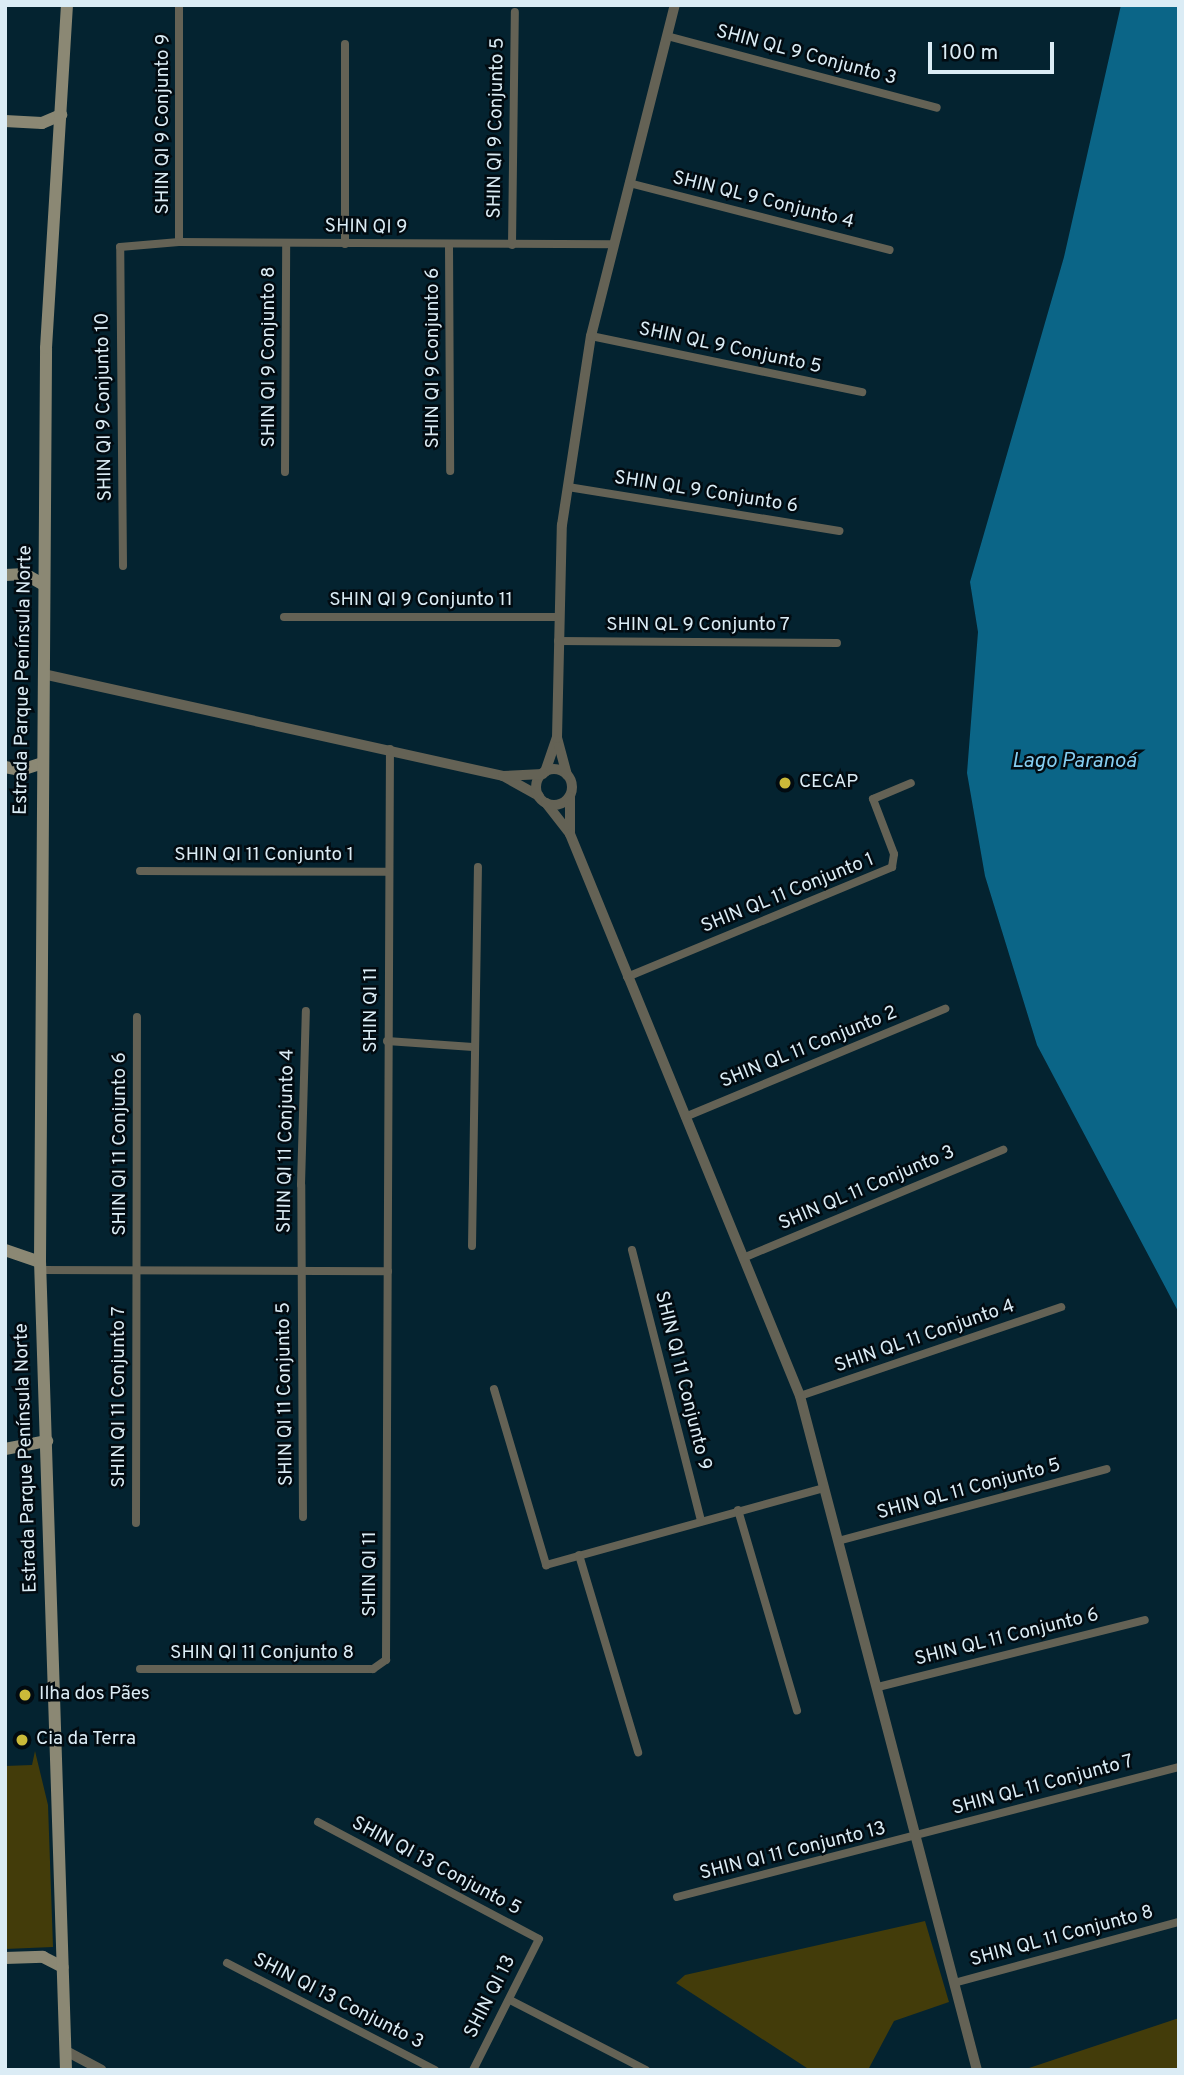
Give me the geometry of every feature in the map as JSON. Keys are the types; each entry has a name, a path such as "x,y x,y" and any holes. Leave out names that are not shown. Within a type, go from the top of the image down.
{"main road":[{"name":"Estrada Parque Península Norte","path":"67,5 46,348 41,1266 63,1967 69,2070"},
{"path":"5,121 42,123 61,116"},
{"path":"5,575 25,574 44,585"},
{"path":"5,767 21,770 42,763"},
{"path":"5,1250 41,1266"},
{"path":"5,1449 47,1441"},
{"path":"5,1958 43,1957 63,1967"}],"street":[{"name":"SHIN QI 9 Conjunto 9","path":"179,242 180,5"},
{"path":"570,834 570,797 557,738 559,554 592,336 612,244 675,5"},
{"name":"SHIN QI 9 Conjunto 5","path":"512,245 515,12"},
{"name":"SHIN QL 9 Conjunto 3","path":"667,36 937,108"},
{"path":"345,44 345,244"},
{"name":"SHIN QL 9 Conjunto 4","path":"629,183 890,250"},
{"name":"SHIN QI 9","path":"120,247 179,242 612,244"},
{"name":"SHIN QI 9 Conjunto 8","path":"285,472 286,243"},
{"name":"SHIN QI 9 Conjunto 6","path":"449,245 450,471"},
{"name":"SHIN QI 9 Conjunto 10","path":"120,247 123,566"},
{"name":"SHIN QL 9 Conjunto 5","path":"592,336 862,392"},
{"name":"SHIN QL 9 Conjunto 6","path":"568,487 839,531"},
{"name":"SHIN QI 9 Conjunto 11","path":"284,617 558,617"},
{"name":"SHIN QL 9 Conjunto 7","path":"558,641 837,643"},
{"path":"43,674 503,776 558,770 567,775"},
{"path":"557,738 536,788 542,800 570,834 800,1396 977,2070"},
{"name":"SHIN QI 11","path":"383,1665 387,1654 390,749"},
{"path":"503,776 542,800 559,805 570,797"},
{"name":"SHIN QL 11 Conjunto 1","path":"627,977 892,867 894,854 873,799 911,783"},
{"path":"472,1246 472,1047 478,867"},
{"name":"SHIN QI 11 Conjunto 1","path":"140,871 388,872"},
{"name":"SHIN QL 11 Conjunto 2","path":"685,1117 945,1009"},
{"name":"SHIN QI 11 Conjunto 4","path":"301,1270 306,1011"},
{"name":"SHIN QI 11 Conjunto 6","path":"136,1271 137,1017"},
{"path":"387,1041 472,1047"},
{"name":"SHIN QL 11 Conjunto 3","path":"743,1258 1003,1150"},
{"name":"SHIN QI 11 Conjunto 9","path":"632,1250 701,1521"},
{"path":"41,1266 136,1271 388,1271"},
{"name":"SHIN QI 11 Conjunto 5","path":"301,1270 303,1517"},
{"name":"SHIN QI 11 Conjunto 7","path":"136,1271 136,1523"},
{"name":"SHIN QL 11 Conjunto 4","path":"800,1396 1061,1307"},
{"path":"494,1389 546,1565 738,1510 824,1489"},
{"name":"SHIN QL 11 Conjunto 5","path":"838,1541 1107,1469"},
{"path":"738,1510 797,1711"},
{"path":"579,1555 638,1752"},
{"name":"SHIN QL 11 Conjunto 6","path":"878,1687 1145,1620"},
{"name":"SHIN QI 11 Conjunto 8","path":"140,1669 373,1670 383,1665"},
{"name":"SHIN QL 11 Conjunto 7","path":"916,1837 1179,1767"},
{"name":"SHIN QI 13 Conjunto 5","path":"318,1822 539,1939"},
{"name":"SHIN QI 11 Conjunto 13","path":"677,1897 916,1837"},
{"name":"SHIN QL 11 Conjunto 8","path":"954,1983 1179,1922"},
{"name":"SHIN QI 13","path":"473,2070 539,1939"},
{"name":"SHIN QI 13 Conjunto 3","path":"227,1963 435,2070"},
{"path":"510,2000 646,2070"},
{"path":"66,2051 97,2067"},
{"path":"69,2070 97,2067"}],"shaded area":[{"path":"35,1751 48,1805 53,1947 5,1949 5,1766 32,1765"},
{"path":"925,1921 949,2002 894,2021 868,2070 810,2070 676,1983 685,1975"},
{"path":"1179,2018 1179,2070 1023,2070"}],"water":[{"name":"Lago Paranoá","path":"1121,5 1179,5 1179,1313 1037,1045 985,876 967,773 978,632 970,582 1064,257"}],"place":[{"name":"CECAP","path":"785,783"},
{"name":"Ilha dos Pães","path":"25,1695"},
{"name":"Cia da Terra","path":"22,1740"}]}
